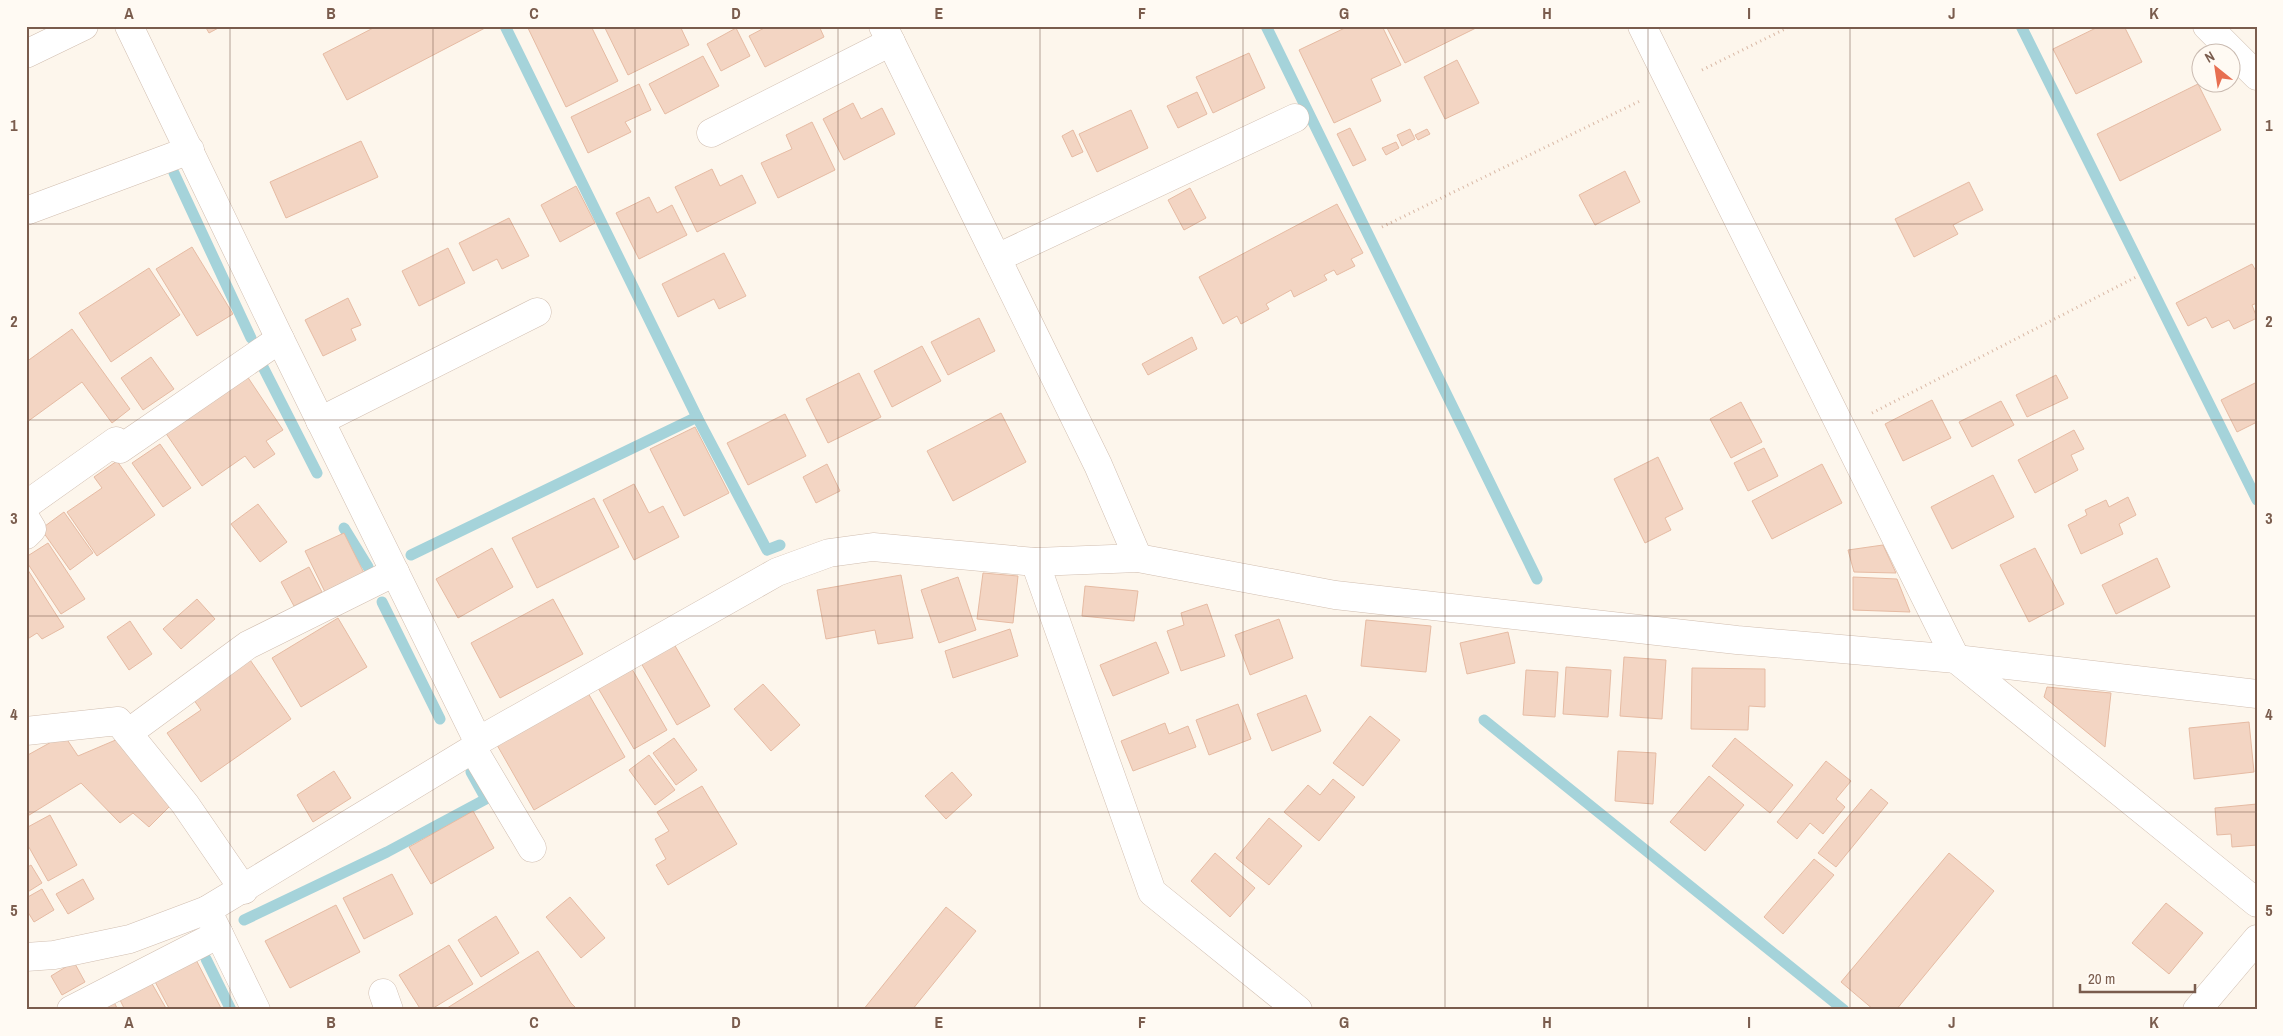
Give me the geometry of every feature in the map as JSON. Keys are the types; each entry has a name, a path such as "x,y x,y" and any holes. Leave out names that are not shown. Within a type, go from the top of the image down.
{"street":[{"path":"26,54 84,26"},
{"path":"129,26 395,572 476,745 532,848"},
{"path":"1642,26 1956,659 2257,903"},
{"path":"2207,26 2254,69"},
{"path":"711,133 887,34 1098,464 1138,558"},
{"path":"997,258 1295,118"},
{"path":"26,211 190,150"},
{"path":"320,421 536,312"},
{"path":"26,505 116,441 120,449 280,339"},
{"path":"26,519 32,529 26,535"},
{"path":"71,1010 213,922 244,890 476,745 777,572 829,554 873,546 1035,562 1138,558 1335,594 1737,640 1956,659 2257,694"},
{"path":"1035,562 1152,892 1298,1010"},
{"path":"128,733 248,645 395,572"},
{"path":"26,732 118,721 185,804 244,890"},
{"path":"26,957 54,955 213,922"},
{"path":"213,922 256,1010"},
{"path":"2197,1010 2257,939"}],"path":[{"path":"1382,227 1790,26"},
{"path":"1841,429 2138,276"}],"building":[{"path":"205,26 222,26 209,33"},
{"path":"377,26 484,26 485,28 347,100 323,54"},
{"path":"527,26 591,26 618,81 566,107"},
{"path":"604,26 680,26 689,45 628,75"},
{"path":"768,26 819,26 824,37 765,67 749,36"},
{"path":"1349,26 1382,26 1401,65 1371,79 1381,101 1334,123 1299,50"},
{"path":"1386,26 1480,26 1405,63"},
{"path":"2100,26 2124,26 2142,62 2076,94 2053,49"},
{"path":"736,28 750,56 721,71 707,44"},
{"path":"1249,53 1265,88 1213,113 1196,77"},
{"path":"703,56 719,86 665,114 649,84"},
{"path":"1457,60 1479,103 1445,119 1424,77"},
{"path":"639,84 651,110 625,122 631,132 588,153 571,117"},
{"path":"2190,88 2190,92 2202,92 2221,130 2120,181 2097,134"},
{"path":"1197,92 1207,114 1178,128 1167,106"},
{"path":"853,103 861,119 882,108 895,134 844,160 823,119"},
{"path":"1131,110 1148,148 1097,172 1079,134"},
{"path":"812,122 835,170 778,198 761,163 792,149 786,135"},
{"path":"1350,128 1366,160 1353,166 1337,134"},
{"path":"1410,129 1415,139 1402,146 1397,135"},
{"path":"1427,129 1430,134 1418,140 1415,135"},
{"path":"1073,130 1083,152 1072,157 1062,136"},
{"path":"361,141 378,177 286,218 270,182"},
{"path":"1396,142 1399,148 1386,155 1382,148"},
{"path":"712,169 720,186 742,175 756,203 697,232 675,187"},
{"path":"1625,171 1640,202 1595,225 1579,195"},
{"path":"1969,182 1983,210 1953,225 1958,234 1914,257 1895,219"},
{"path":"576,186 595,223 560,242 541,205"},
{"path":"1190,188 1206,218 1184,230 1168,200"},
{"path":"649,197 657,213 672,205 687,235 639,259 616,213"},
{"path":"1337,204 1363,253 1351,259 1355,266 1337,275 1334,270 1324,275 1327,280 1294,297 1291,290 1266,304 1269,309 1241,324 1237,316 1223,324 1199,277"},
{"path":"509,218 529,256 502,269 497,259 473,271 459,243"},
{"path":"192,247 233,314 197,336 156,269"},
{"path":"448,248 465,283 419,306 402,271"},
{"path":"724,253 746,296 719,309 714,299 678,317 662,284"},
{"path":"2252,264 2257,273 2257,303 2252,305 2257,318 2234,329 2229,320 2212,328 2206,317 2188,326 2176,303"},
{"path":"149,268 180,315 111,362 79,313"},
{"path":"348,298 361,325 351,329 356,340 323,356 305,320"},
{"path":"979,318 995,351 948,375 931,342"},
{"path":"72,329 130,409 112,423 82,382 27,422 26,362"},
{"path":"1192,337 1197,349 1148,375 1142,364"},
{"path":"922,346 941,381 892,407 874,371"},
{"path":"151,357 174,389 143,410 121,378"},
{"path":"859,373 881,417 828,443 806,399"},
{"path":"2056,375 2068,398 2027,417 2016,395"},
{"path":"247,376 283,430 266,441 275,454 254,468 245,456 202,486 165,432"},
{"path":"2257,382 2257,422 2237,432 2221,400"},
{"path":"1932,400 1951,438 1903,461 1885,424"},
{"path":"2001,401 2014,425 1972,447 1959,422"},
{"path":"1741,402 1762,442 1731,458 1710,419"},
{"path":"1001,413 1026,462 953,501 927,451"},
{"path":"785,414 806,456 748,485 727,443"},
{"path":"695,427 729,493 684,516 650,449"},
{"path":"2074,430 2084,449 2071,455 2078,470 2035,493 2018,460"},
{"path":"160,444 191,488 163,507 132,463"},
{"path":"1764,448 1778,476 1748,491 1734,463"},
{"path":"1658,457 1683,509 1665,518 1671,530 1645,543 1614,479"},
{"path":"117,461 155,515 97,556 67,512 102,488 94,477"},
{"path":"827,464 840,491 816,503 803,477"},
{"path":"1822,464 1842,503 1772,539 1752,501"},
{"path":"1993,475 2014,517 1952,549 1931,507"},
{"path":"634,484 649,513 663,506 679,537 634,560 603,500"},
{"path":"2128,497 2136,515 2119,524 2123,534 2081,554 2068,525 2087,515 2085,510 2106,500 2109,507"},
{"path":"594,498 619,547 537,588 512,538"},
{"path":"258,504 287,542 260,562 231,524"},
{"path":"64,512 93,553 70,570 41,529"},
{"path":"344,533 364,573 325,592 305,551"},
{"path":"48,543 85,599 61,614 26,561 26,557"},
{"path":"1883,545 1896,573 1854,572 1848,550"},
{"path":"492,548 513,587 458,618 436,579"},
{"path":"2035,548 2064,604 2029,622 2000,565"},
{"path":"2157,558 2170,587 2116,614 2102,585"},
{"path":"26,567 64,627 42,639 37,633 26,640"},
{"path":"309,567 322,592 294,606 281,582"},
{"path":"983,573 1018,576 1013,623 977,619"},
{"path":"901,575 913,638 878,644 875,630 826,639 817,590"},
{"path":"958,577 976,630 939,643 921,590"},
{"path":"1853,577 1897,579 1910,612 1853,610"},
{"path":"1085,586 1138,591 1134,621 1082,616"},
{"path":"197,599 215,619 181,649 163,629"},
{"path":"553,599 583,654 500,698 471,643"},
{"path":"1207,604 1225,656 1181,671 1167,631 1184,625 1181,613"},
{"path":"338,618 367,667 301,707 272,658"},
{"path":"1279,619 1293,658 1250,675 1235,635"},
{"path":"1366,620 1431,626 1426,672 1361,666"},
{"path":"130,621 152,654 129,670 107,637"},
{"path":"1010,629 1018,656 953,678 945,651"},
{"path":"1508,632 1515,663 1467,674 1460,643"},
{"path":"1156,642 1169,673 1113,696 1100,665"},
{"path":"674,644 710,706 677,725 641,663"},
{"path":"248,657 291,719 201,782 167,733 201,710 191,696"},
{"path":"1624,657 1666,660 1662,719 1620,716"},
{"path":"1566,667 1611,670 1608,717 1563,714"},
{"path":"1692,668 1765,669 1765,707 1749,706 1748,730 1691,729"},
{"path":"632,669 667,730 634,749 598,688"},
{"path":"1526,670 1558,672 1555,717 1523,715"},
{"path":"763,684 800,725 771,751 734,709"},
{"path":"2047,687 2111,693 2105,747 2044,697"},
{"path":"588,693 625,757 534,810 497,745"},
{"path":"1306,695 1321,731 1272,751 1257,714"},
{"path":"1238,704 1251,739 1209,755 1196,720"},
{"path":"1370,716 1400,740 1363,786 1333,763"},
{"path":"2249,722 2254,772 2194,779 2189,728"},
{"path":"1165,723 1169,734 1188,726 1196,747 1133,771 1121,741"},
{"path":"64,735 78,756 118,739 136,766 173,803 149,827 133,813 120,823 81,783 26,817 26,756"},
{"path":"674,738 697,770 676,785 653,753"},
{"path":"1735,738 1793,785 1770,813 1712,766"},
{"path":"1618,751 1656,753 1653,804 1615,801"},
{"path":"649,755 675,790 655,805 629,770"},
{"path":"1826,761 1851,781 1836,799 1845,807 1823,834 1810,823 1797,839 1777,822"},
{"path":"334,771 351,798 313,822 297,795"},
{"path":"952,772 972,795 946,819 925,796"},
{"path":"1709,776 1744,805 1705,851 1670,822"},
{"path":"1333,779 1355,797 1319,841 1284,812 1308,785 1320,795"},
{"path":"702,786 737,844 668,885 656,865 666,859 655,839 669,831 657,812"},
{"path":"1871,789 1888,803 1836,867 1818,853"},
{"path":"2257,804 2257,845 2232,847 2231,834 2217,835 2215,808"},
{"path":"473,811 494,848 431,884 409,847"},
{"path":"50,815 77,865 48,881 26,842 26,828"},
{"path":"1269,818 1302,846 1269,885 1236,858"},
{"path":"1215,853 1255,888 1230,917 1191,881"},
{"path":"1949,853 1994,891 1896,1010 1874,1010 1841,982"},
{"path":"1814,859 1834,875 1783,934 1764,917"},
{"path":"31,865 42,883 26,893 26,868"},
{"path":"392,874 413,914 364,939 343,898"},
{"path":"83,879 94,899 68,914 56,894"},
{"path":"42,889 54,910 34,922 26,909 26,898"},
{"path":"570,897 605,938 581,958 546,917"},
{"path":"2166,903 2203,933 2169,974 2132,943"},
{"path":"336,905 360,952 290,988 265,941"},
{"path":"946,907 976,931 912,1010 863,1010"},
{"path":"496,916 519,953 481,977 458,940"},
{"path":"449,945 473,984 430,1010 421,1010 399,975"},
{"path":"538,951 571,1003 578,1010 444,1010"},
{"path":"193,954 222,1010 170,1010 152,976"},
{"path":"74,962 85,982 62,995 51,976"},
{"path":"151,982 167,1010 125,1010 120,1000"},
{"path":"111,996 118,1010 85,1010"}],"waterway":[{"path":"505,26 697,417 767,550 780,545"},
{"path":"1266,26 1537,579"},
{"path":"2021,26 2257,500"},
{"path":"174,173 251,338"},
{"path":"263,367 317,473"},
{"path":"411,555 697,417"},
{"path":"344,528 368,567"},
{"path":"382,602 440,719"},
{"path":"1484,720 1844,1010"},
{"path":"244,920 387,852 486,799 471,772"},
{"path":"206,959 231,1010"}]}
